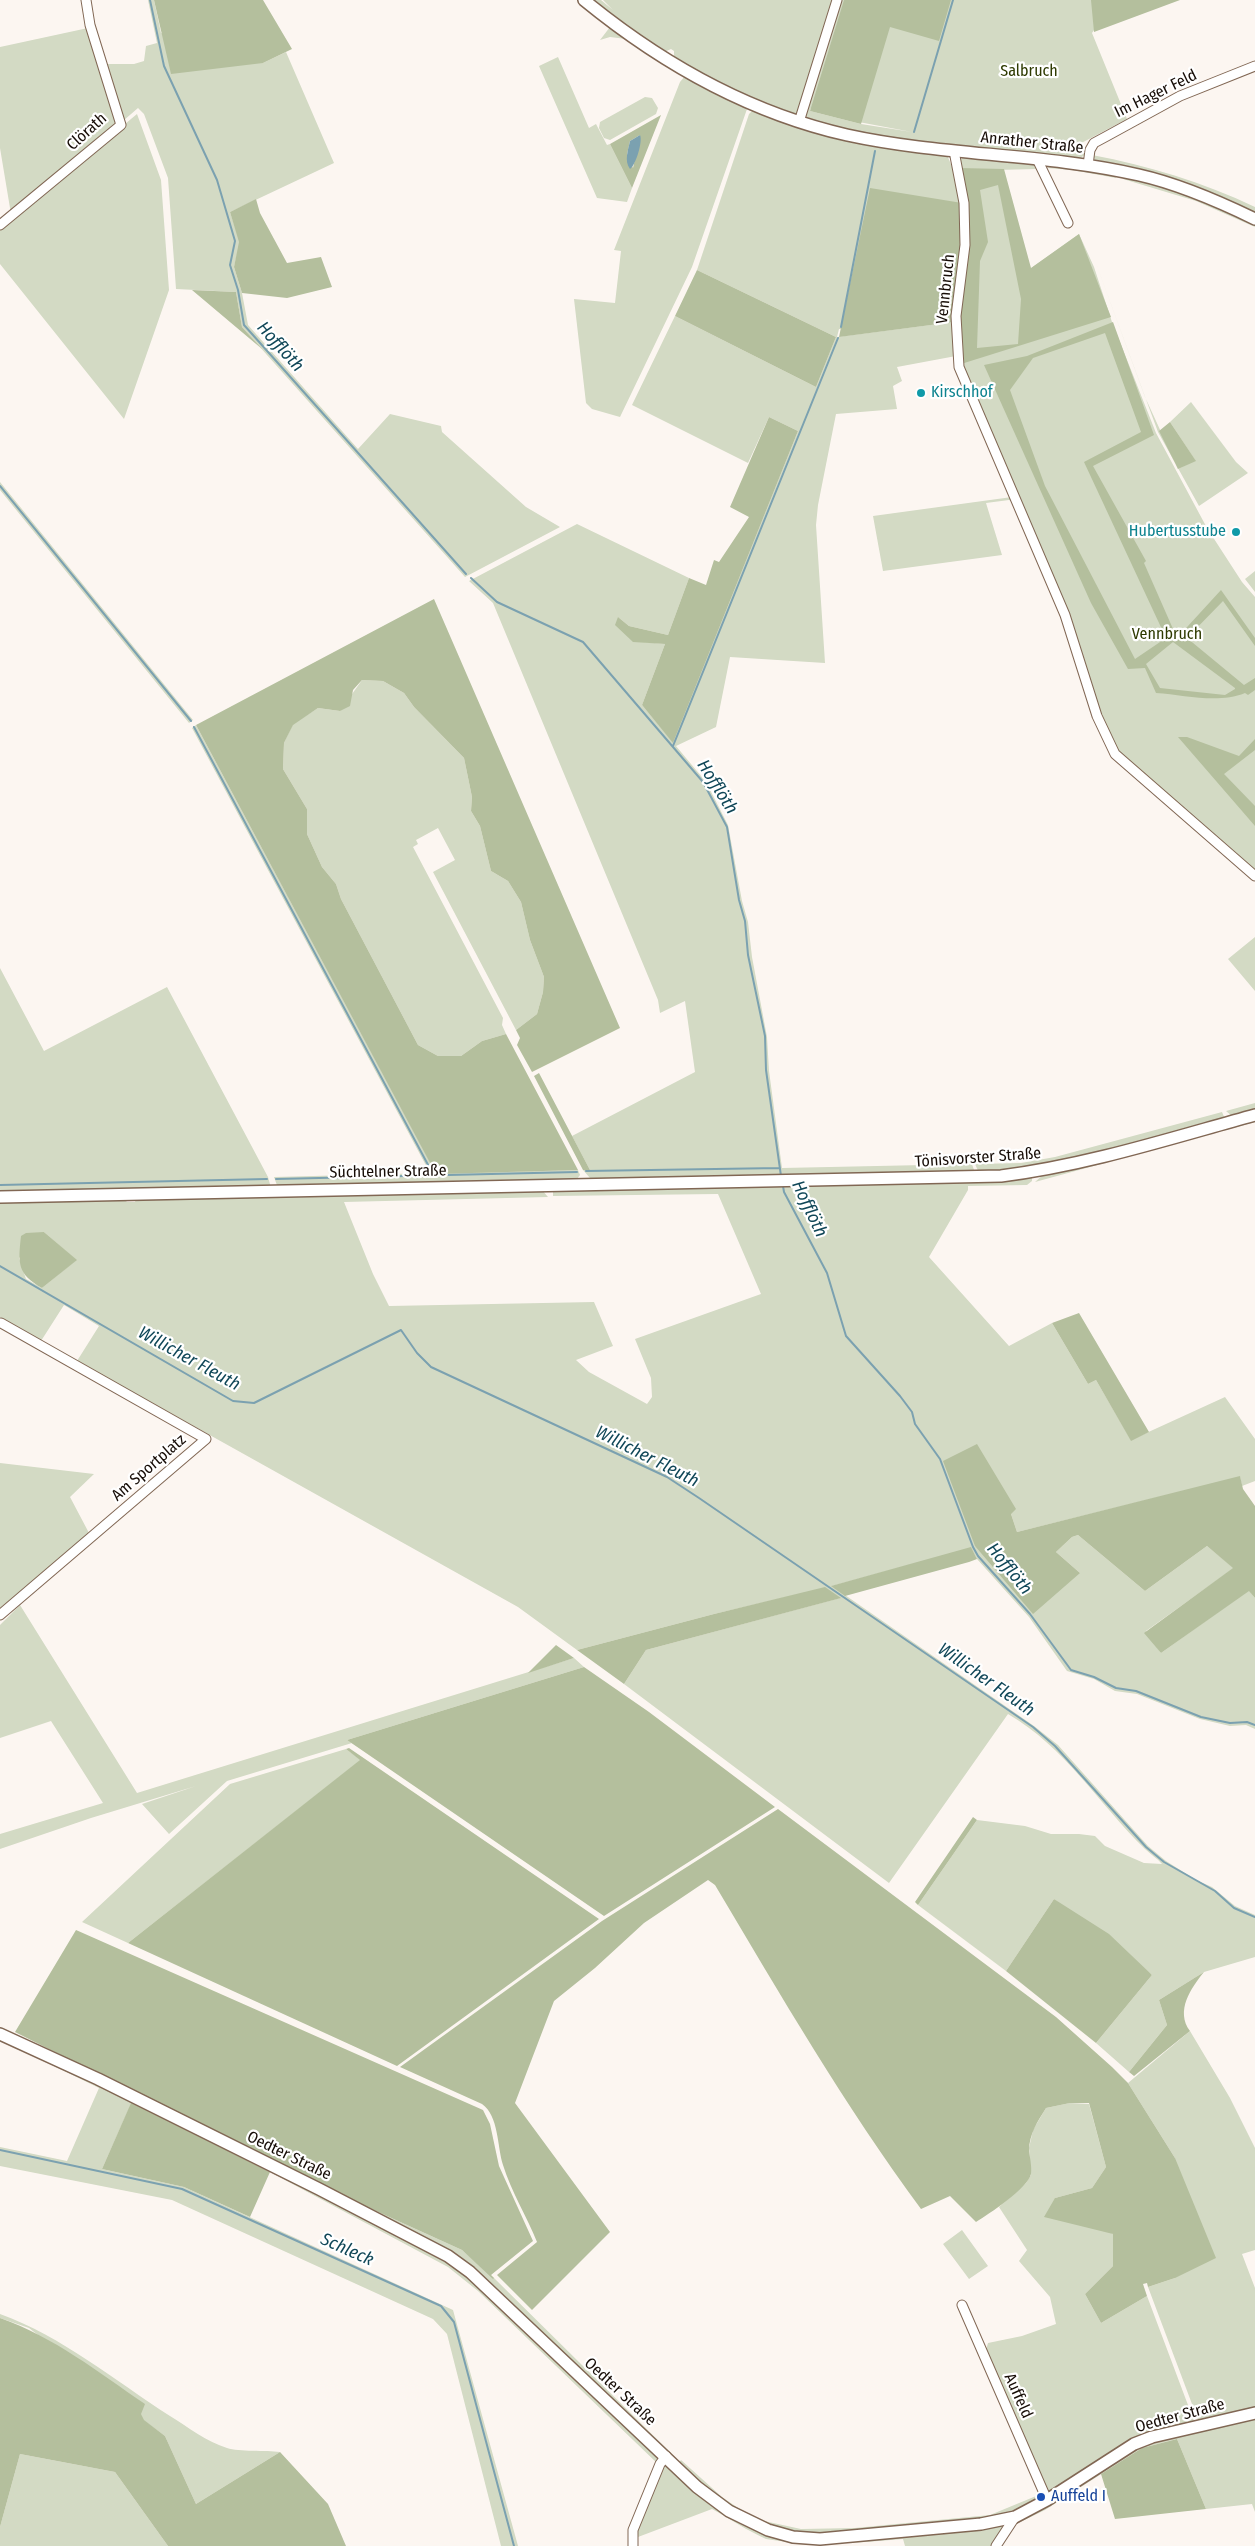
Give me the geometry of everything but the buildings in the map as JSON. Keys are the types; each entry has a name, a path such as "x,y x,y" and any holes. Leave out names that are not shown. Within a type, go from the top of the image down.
{"main road":[{"name":"Anrather Straße","path":"584,0 609,20 683,70 750,104 799,122 846,135 954,151 1088,165 1140,175 1203,195 1255,219"},
{"name":"Tönisvorster Straße","path":"781,1181 978,1177 1039,1171 1098,1159 1255,1115"},
{"name":"Süchtelner Straße","path":"0,1197 781,1181"},
{"name":"Oedter Straße","path":"1,2038 319,2189 448,2256 470,2272 666,2456 696,2487 729,2511 768,2530 793,2536 820,2539 937,2529 981,2524 1015,2517 1047,2500 1134,2444 1152,2437 1255,2413"}],"street":[{"name":"Clörath","path":"0,226 121,125 90,24 86,0"},
{"path":"799,122 837,0"},
{"name":"Im Hager Feld","path":"1088,165 1090,150 1094,143 1180,96 1255,66"},
{"name":"Vennbruch","path":"954,151 964,203 965,245 956,316 959,367 1065,614 1097,716 1115,754 1255,876"},
{"path":"1037,159 1068,223"},
{"name":"Am Sportplatz","path":"0,1616 206,1439 1,1323"},
{"name":"Auffeld","path":"962,2305 1047,2500"},
{"path":"633,2546 633,2530 660,2464 666,2456"},
{"path":"996,2546 1015,2517"}],"green space":[{"path":"148,0 154,0 161,33 263,63 286,52 334,163 230,212 240,242 234,267 242,293 248,325 358,449 390,414 441,426 442,432 526,507 560,527 465,577 242,327 236,292 176,289 168,178 144,114 138,108 123,121 106,64 134,64 144,61 146,46 157,43"},
{"path":"154,0 263,0 292,49 263,63 171,74"},
{"name":"Salbruch","path":"590,0 601,0 613,10 603,0 1174,0 1094,30 1092,33 1127,119 1070,149 1044,146 1087,153 1078,160 932,146 852,131 807,120 806,116 795,115 745,97 674,60 674,51 671,49 662,53","holes":["811,108 848,120 912,132 861,124 810,111"]},
{"path":"844,0 951,0 939,41 890,27 861,124 810,111"},
{"path":"1091,0 1180,0 1094,32"},
{"path":"610,27 626,39 610,37 600,40"},
{"path":"88,28 119,124 11,214 0,148 0,47"},
{"path":"558,57 589,128 596,124 607,145 610,144 632,188 627,202 597,198 539,66"},
{"path":"685,76 747,109 692,267 620,417 592,409 586,403 574,299 615,303 621,251 614,250 680,82"},
{"path":"645,97 652,98 658,108 656,114 610,140 604,138 599,128 600,122"},
{"path":"754,109 947,155 953,169 963,157 1032,163 1037,169 996,170 1030,269 1079,234 1094,267 1112,322 1156,433 1207,528 1242,582 1255,597 1255,872 1118,754 1099,715 1089,682 963,370 959,315 845,317 843,329 839,329 837,337 954,322 956,356 897,367 902,381 893,386 897,409 836,414 818,505 816,525 825,663 730,657 716,727 676,746 706,782 728,825 742,901 748,922 752,957 767,1037 769,1071 782,1168 972,1164 975,1173 1032,1176 1032,1181 1027,1185 968,1186 968,1190 929,1257 1009,1346 1052,1323 1088,1384 1096,1380 1131,1440 1225,1397 1255,1439 1255,1481 1242,1486 1240,1477 1017,1532 1011,1514 975,1546 1080,1573 1056,1552 1072,1537 1078,1535 1145,1591 1207,1546 1234,1568 1146,1631 1161,1653 1249,1590 1255,1598 1255,1729 1246,1725 1230,1726 1200,1719 1137,1694 1115,1691 1094,1679 1067,1671 1029,1617 977,1559 971,1548 832,1586 1034,1726 1058,1745 1148,1846 1166,1861 1196,1880 1212,1887 1235,1906 1255,1915 1255,1957 1204,1972 1159,2000 1167,2025 1129,2072 1096,2043 1152,1975 1054,1899 1006,1971 918,1905 977,1820 1025,1826 1051,1834 1095,1836 1105,1846 1144,1863 1162,1864 1128,1832 1064,1759 1028,1727 1008,1714 889,1883 624,1684 646,1650 840,1598 825,1588 714,1614 577,1650 518,1607 77,1361 99,1326 64,1305 41,1341 0,1317 0,1200 122,1197 127,1202 135,1202 137,1197 542,1190 548,1197 344,1202 373,1274 389,1306 594,1302 613,1346 576,1360 589,1372 647,1404 652,1397 651,1378 635,1339 761,1294 718,1194 553,1196 553,1191 557,1189 596,1179 590,1178 583,1170 590,1170 572,1136 695,1072 685,1001 660,1013 658,1000 493,603 469,581 577,524 689,578 668,635 629,626 618,617 633,641 665,644 642,705 673,742 798,431 769,417 748,463 632,405 675,316 816,387 836,337 697,270 749,114","holes":["44,1232 76,1260 42,1288 26,1279 19,1258"]},
{"path":"137,114 161,180 169,290 124,419 0,264 0,228"},
{"path":"661,115 632,188 610,144","holes":["640,135 633,168 627,154 630,141"]},
{"path":"1092,155 1134,164 1196,182 1255,207 1255,215 1097,163"},
{"path":"1053,165 1115,174 1116,178 1072,170 1047,168"},
{"path":"959,168 1004,169 1031,268 1079,234 1111,317 961,364 958,314 967,246","holes":["998,185 1021,299 1018,344 977,348 980,261 988,242 980,190"]},
{"path":"1129,176 1195,196 1255,223 1255,227 1196,201 1123,179"},
{"path":"870,188 962,203 963,245 954,322 839,337"},
{"path":"256,199 260,213 287,263 321,257 332,287 287,298 242,293 234,267 239,242 230,212"},
{"path":"1090,247 1146,398 1145,397"},
{"path":"697,270 836,337 816,387 675,316"},
{"path":"192,290 236,292 242,327 262,349"},
{"path":"1113,322 1154,435 1093,466 1146,561 1144,563 1177,638 1221,590 1255,638 1255,646 1223,601 1187,638 1244,685 1255,678 1255,690 1248,695 1245,693 1224,698 1201,698 1156,693 1145,668 1128,669 1091,603 984,365 1027,356","holes":["1105,333 1141,432 1084,462 1166,638 1135,659 1045,486 1010,390 1033,358","1173,642 1235,688 1235,689 1225,695 1160,688 1146,664"]},
{"path":"1146,398 1176,464 1158,432"},
{"path":"1191,402 1236,462 1248,473 1199,506 1178,469 1195,460 1170,422"},
{"path":"769,417 798,431 673,743 642,705 665,644 633,642 615,625 618,617 629,626 668,635 689,578 706,585 714,560 719,562 749,517 730,507"},
{"path":"1170,422 1196,461 1178,469 1159,431"},
{"path":"0,482 193,720 189,723 0,490"},
{"path":"1012,497 1014,503 1009,500 986,503 1002,555 883,571 873,516"},
{"path":"1255,571 1255,592 1245,579"},
{"path":"434,599 620,1028 532,1072 517,1045 520,1038 516,1030 537,1014 543,992 544,977 530,940 521,902 508,881 491,871 480,826 471,811 472,797 464,758 414,707 404,693 383,681 362,680 353,690 350,706 340,711 318,708 293,725 284,743 283,769 307,809 307,834 322,867 336,884 341,899 418,1045 438,1056 461,1056 482,1041 506,1034 578,1170 436,1174 196,725"},
{"path":"362,680 383,681 404,693 414,707 464,758 472,797 471,811 480,826 491,871 508,881 521,902 530,940 544,977 543,992 537,1014 516,1030 433,872 455,860 438,828 416,840 418,844 413,847 503,1018 502,1025 506,1034 482,1041 461,1056 438,1056 418,1045 341,899 336,884 322,867 307,834 307,809 283,769 284,743 293,724 318,708 340,711"},
{"path":"196,725 436,1173 578,1170 580,1175 577,1179 278,1188 274,1177 430,1173 192,728"},
{"path":"1178,737 1187,737 1239,756 1255,739 1255,750 1224,774 1255,806 1255,826"},
{"path":"1255,937 1255,991 1228,959"},
{"path":"0,968 44,1051 167,987 268,1177 271,1188 0,1193"},
{"path":"539,1073 590,1170 583,1170 534,1076"},
{"path":"1255,1103 1255,1112 1233,1117 1226,1111"},
{"path":"1222,1112 1225,1119 1062,1164 979,1173 975,1164 1021,1163 1055,1157"},
{"path":"1255,1119 1255,1122 1035,1182 1044,1174"},
{"path":"44,1232 77,1260 42,1288 24,1273 21,1267 20,1254 21,1236 26,1233"},
{"path":"1079,1313 1149,1432 1131,1441 1096,1380 1088,1384 1052,1323"},
{"path":"977,1444 1016,1509 1011,1514 1017,1532 1240,1476 1243,1489 1255,1506 1255,1598 1249,1591 1161,1653 1144,1633 1233,1568 1207,1546 1145,1591 1078,1535 1072,1537 1056,1552 1080,1573 1033,1614 975,1546 943,1461"},
{"path":"0,1463 94,1474 70,1497 89,1533 0,1609"},
{"path":"971,1547 977,1559 969,1562 845,1596 831,1586"},
{"path":"825,1587 841,1598 646,1650 624,1684 577,1650 714,1614"},
{"path":"20,1605 137,1793 574,1658 584,1667 347,1740 352,1743 227,1781 169,1834 142,1804 196,1786 91,1818 0,1849 0,1834 103,1803 51,1721 0,1738 0,1625"},
{"path":"556,1645 574,1658 528,1673"},
{"path":"584,1667 649,1712 775,1807 604,1916 347,1740"},
{"path":"349,1748 599,1919 397,2066 128,1943 360,1760 346,1749"},
{"path":"346,1749 361,1760 128,1943 82,1922 230,1784"},
{"path":"778,1809 1056,2017 1128,2083 1175,2158 1216,2258 1175,2278 1148,2287 1147,2283 1143,2284 1147,2296 1101,2323 1085,2294 1113,2266 1113,2234 1044,2217 1055,2198 1092,2188 1106,2167 1089,2103 1070,2103 1046,2108 1034,2128 1029,2145 1031,2174 1028,2180 1007,2200 976,2222 950,2196 921,2209 866,2131 789,2009 715,1885 708,1880 644,1923 595,1968 554,2001 515,2103 610,2232 532,2310 497,2275 537,2242 506,2175 492,2116 482,2104 400,2067 602,1921"},
{"path":"973,1817 977,1820 918,1905 915,1902"},
{"path":"1054,1899 1109,1934 1152,1975 1096,2043 1006,1971"},
{"path":"76,1930 483,2110 490,2124 499,2166 533,2241 491,2275 493,2279 462,2250 321,2186 15,2032"},
{"path":"1204,1972 1190,1992 1184,2008 1184,2016 1190,2031 1134,2076 1129,2072 1167,2025 1159,2000"},
{"path":"1190,2031 1230,2098 1255,2148 1255,2250 1242,2254 1255,2288 1255,2411 1153,2434 1048,2495 985,2353 988,2343 1022,2336 1056,2324 1050,2297 1019,2261 1027,2250 999,2207 1026,2183 1031,2175 1029,2148 1033,2130 1046,2108 1070,2103 1089,2104 1106,2167 1092,2188 1055,2198 1113,2234 1113,2266 1085,2294 1101,2323 1147,2296 1194,2421 1198,2420 1148,2287 1175,2278 1175,2158 1128,2083"},
{"path":"3,2041 133,2100 448,2259 467,2274 659,2457 658,2464 478,2291 448,2267 270,2172 131,2104 102,2169 184,2187 453,2310 518,2546 501,2546 447,2334 433,2319 172,2200 0,2166 0,2147 67,2161 99,2088"},
{"path":"131,2103 270,2172 250,2217 184,2187 102,2169"},
{"path":"321,2186 462,2250 494,2278 676,2458 672,2458 487,2284"},
{"path":"962,2230 988,2266 969,2279 943,2244"},
{"path":"0,2314 23,2324 67,2347 212,2442 232,2449 280,2452 196,2504 165,2436 143,2420 141,2415 29,2328 0,2318"},
{"path":"0,2318 57,2345 145,2404 141,2414 144,2420 165,2436 196,2504 280,2452 328,2504 346,2546 168,2546 115,2472 20,2454 0,2527"},
{"path":"1255,2416 1255,2512 1252,2504 1206,2509 1177,2439 1142,2448 1045,2510 1012,2526 1016,2518 1134,2446"},
{"path":"1177,2439 1206,2509 1115,2519 1101,2474 1142,2448"},
{"path":"20,2454 115,2472 168,2546 0,2546 0,2527"},
{"path":"681,2460 722,2497 744,2512 764,2521 801,2529 855,2528 990,2515 1041,2494 1042,2498 1011,2514 985,2520 835,2535 802,2534 774,2528 719,2500 677,2465"},
{"path":"665,2462 699,2492 784,2537 1007,2524 993,2546 905,2546 903,2539 852,2543 799,2543 766,2539 712,2509 638,2537 634,2532"}],"water":[{"path":"640,135 641,142 638,153 635,163 630,169 627,159 630,141"}],"waterway":[{"name":"Hofflöth","path":"150,0 164,66 217,180 235,241 230,265 238,290 244,325 466,574"},
{"path":"914,132 953,0"},
{"path":"841,327 875,151"},
{"path":"673,746 838,338"},
{"path":"0,486 191,721"},
{"name":"Hofflöth","path":"471,578 497,602 583,642 703,782 727,827 739,900 745,921 748,955 765,1036 766,1070 781,1176"},
{"path":"194,727 434,1176"},
{"path":"586,1171 780,1168"},
{"path":"276,1179 577,1172"},
{"path":"0,1185 267,1179"},
{"name":"Hofflöth","path":"783,1186 784,1192 827,1273 846,1336 912,1412 915,1424 940,1459 978,1556 1030,1614 1071,1670 1094,1677 1116,1688 1136,1691 1201,1717 1230,1723 1247,1722 1255,1725"},
{"name":"Willicher Fleuth","path":"0,1266 233,1401 254,1403 401,1330 417,1353 431,1367 667,1477 1033,1727 1055,1746 1146,1847 1164,1862 1215,1891 1234,1908 1255,1917"},
{"name":"Schleck","path":"0,2150 182,2189 441,2306 454,2322 514,2546"}],"place":[{"name":"Kirschhof","path":"921,393"},
{"name":"Hubertusstube","path":"1236,532"},
{"name":"Auffeld I","path":"1041,2497"}]}
